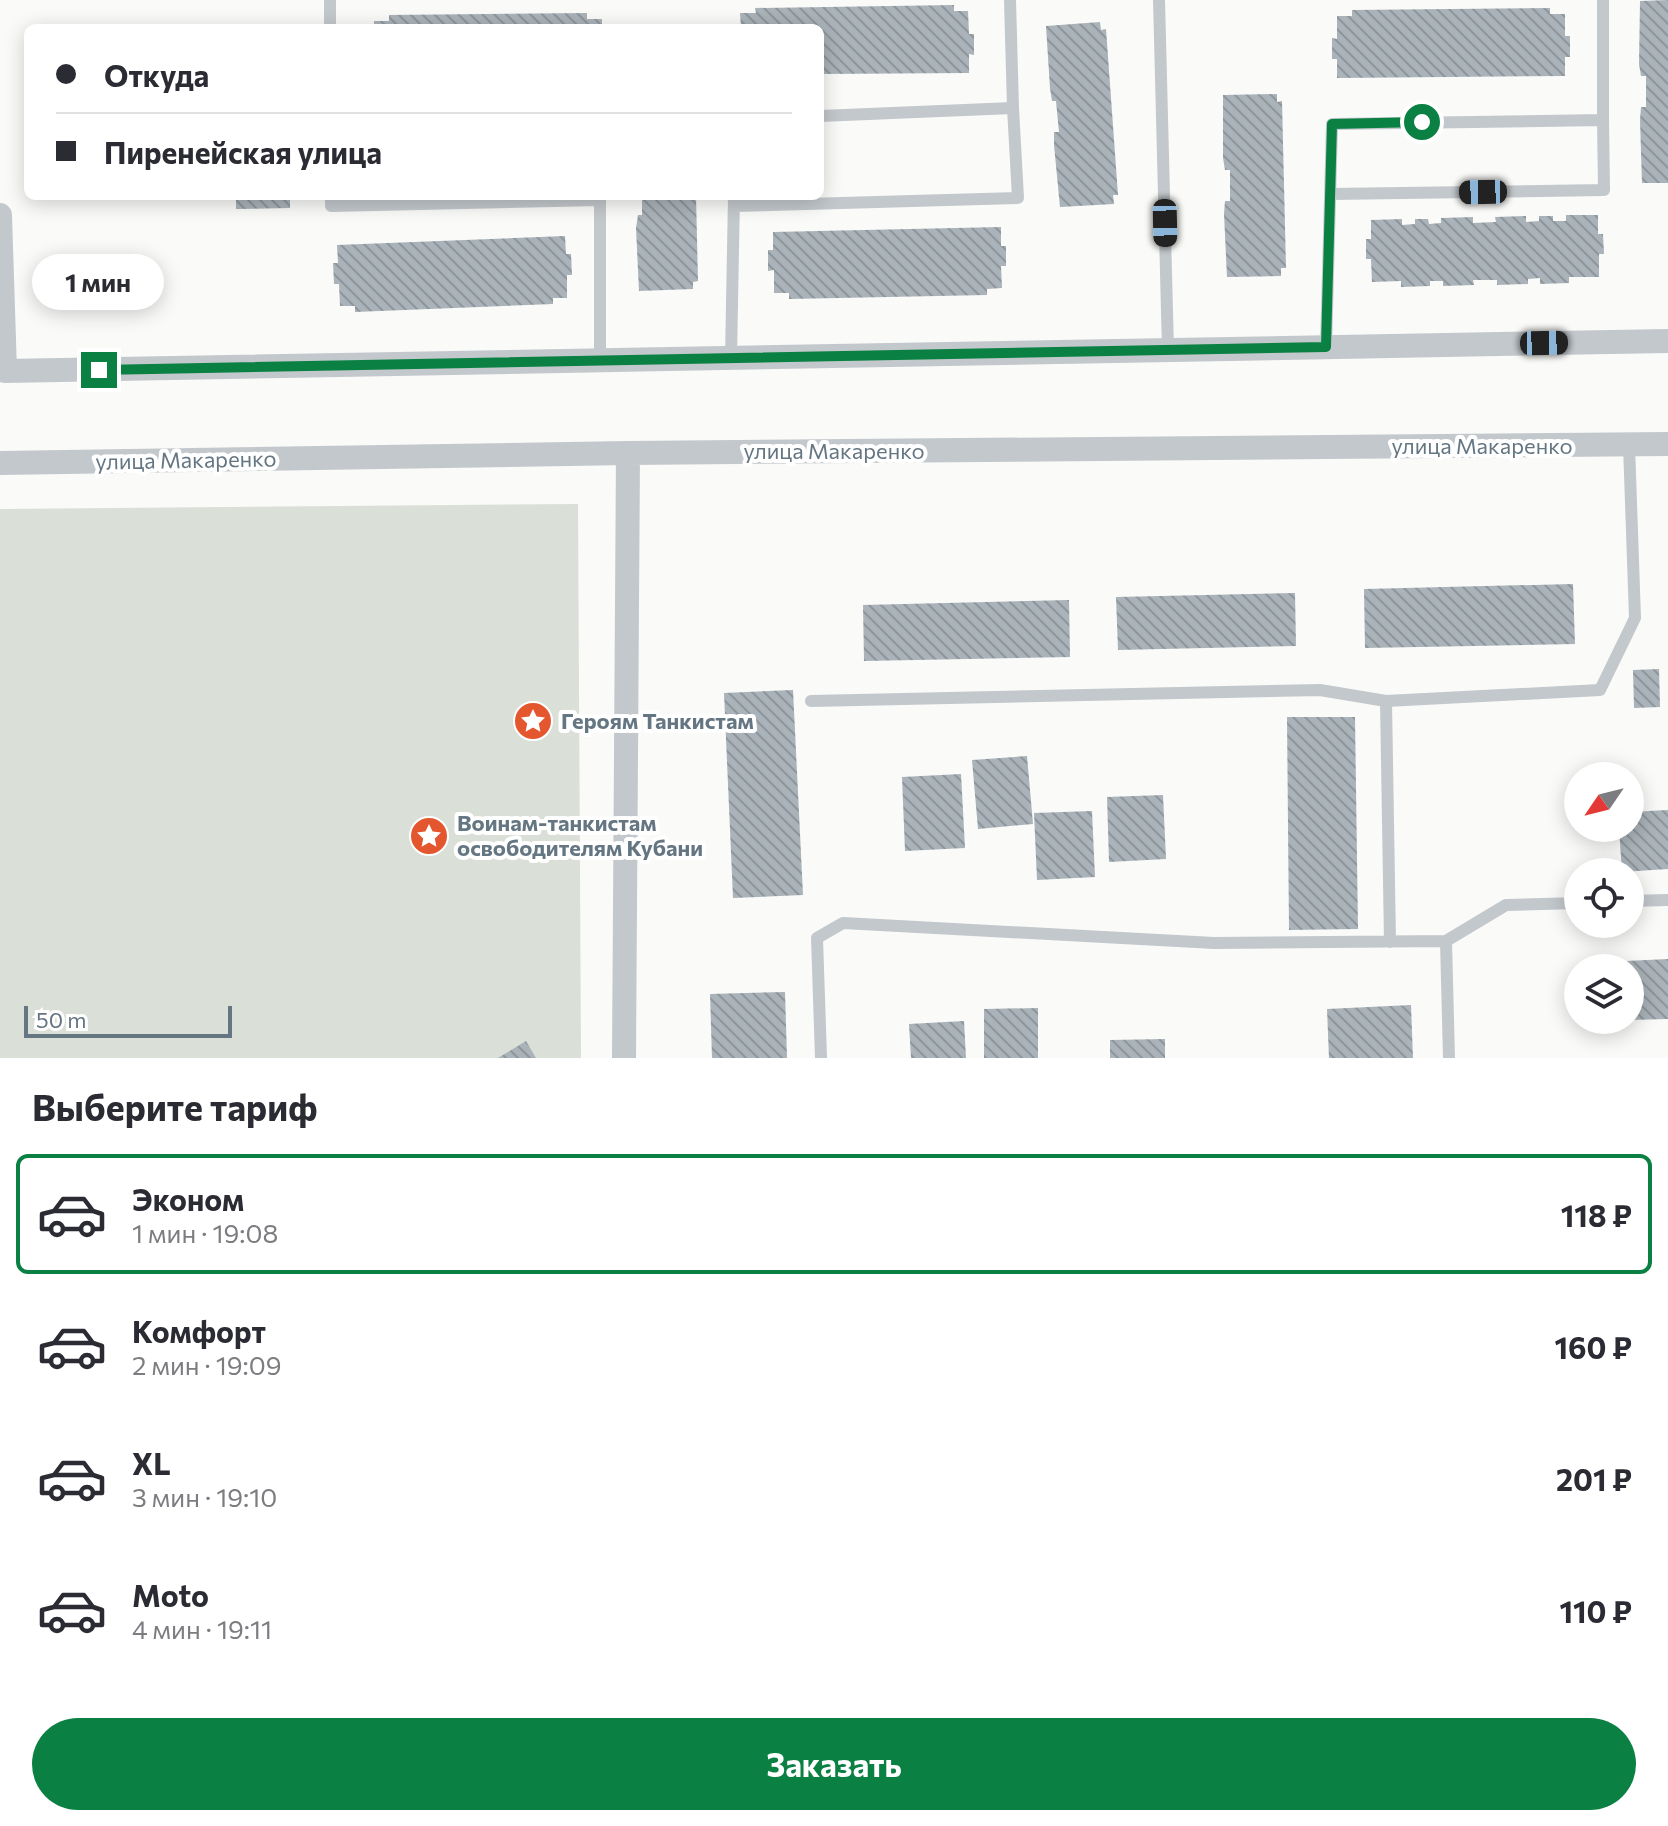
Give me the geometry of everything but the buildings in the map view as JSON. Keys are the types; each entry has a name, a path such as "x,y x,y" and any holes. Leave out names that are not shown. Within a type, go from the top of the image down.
{"street":[{"path":"0,215 5,371 1668,341"},
{"name":"улица Макаренко","path":"0,463 628,453 1668,444"},
{"path":"624,1058 628,453"}],"lane":[{"path":"330,0 330,24"},
{"path":"731,358 734,201 1018,198 1010,0"},
{"path":"1159,0 1168,350"},
{"path":"1331,194 1604,190 1603,0"},
{"path":"824,116 1013,108"},
{"path":"1326,347 1332,124 1603,120"},
{"path":"331,200 331,206 533,200"},
{"path":"600,200 600,360"},
{"path":"811,701 1320,690 1386,701 1600,690 1635,618 1629,445"},
{"path":"1386,701 1390,942"},
{"path":"1644,901 1668,900"},
{"path":"821,1058 817,938 843,923 1214,943 1446,941 1506,905 1564,903"},
{"path":"1446,941 1449,1058"}],"shaded area":[{"path":"578,504 581,1058 0,1058 0,509"}],"place":[{"name":"Героям Танкистам","path":"533,721"},
{"name":"Воинам-танкистам освободителям Кубани","path":"429,836"}],"route":[{"path":"99,370 1326,347 1332,124 1422,122"}]}
